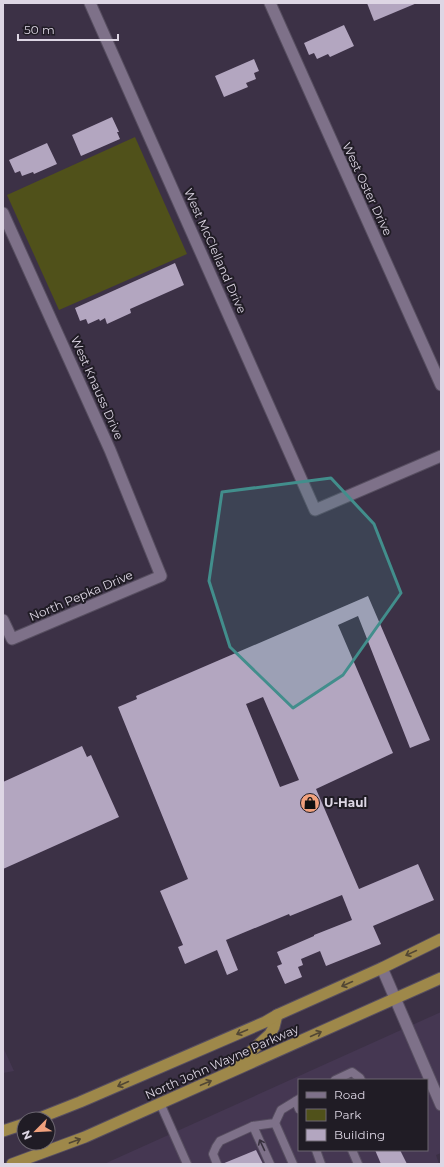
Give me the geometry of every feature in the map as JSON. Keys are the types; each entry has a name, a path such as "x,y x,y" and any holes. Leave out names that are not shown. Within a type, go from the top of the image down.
{"highway":[{"name":"North John Wayne Parkway","path":"56,1111 265,1022 277,1015 382,968 441,939"},
{"name":"North John Wayne Parkway","path":"12,1164 85,1137 441,978"},
{"path":"226,1075 270,1034 274,1027 277,1015"},
{"path":"3,1131 16,1127"}],"street":[{"name":"West McClelland Drive","path":"90,3 315,510 441,456"},
{"name":"West Oster Drive","path":"270,3 441,385"},
{"name":"West Knauss Drive","path":"3,213 110,450 161,576"},
{"name":"North Pepka Drive","path":"3,620 12,639 161,576"},
{"path":"382,968 441,1105"}],"lane":[{"path":"337,1079 352,1072 360,1079"},
{"path":"293,1164 275,1123 281,1110 297,1100"},
{"path":"160,1103 187,1164"},
{"path":"217,1164 213,1154 220,1141 253,1126 275,1123"},
{"path":"253,1126 270,1164"},
{"path":"316,1151 321,1164"},
{"path":"352,1151 358,1164"}],"highlighted area":[{"path":"331,478 374,524 401,593 343,675 293,708 230,647 209,581 222,492"}],"shaded area":[{"path":"441,1012 441,1153 436,1155 439,1164 104,1164"},
{"path":"3,1047 14,1071 3,1073"}],"green space":[{"path":"135,137 187,254 59,310 7,195"}],"building":[{"path":"367,3 417,3 374,21"},
{"path":"344,25 354,46 330,57 328,54 317,59 314,53 309,55 304,43"},
{"path":"254,59 259,71 254,73 256,79 246,83 248,87 224,97 215,76"},
{"path":"112,117 119,132 117,132 120,139 81,156 72,135"},
{"path":"47,143 57,164 34,174 33,172 22,176 20,171 15,173 9,160"},
{"path":"175,263 184,285 130,309 131,313 107,324 105,318 88,324 86,319 80,321 75,308"},
{"path":"368,596 430,740 410,748 358,616 338,625 393,753 316,789 359,889 418,864 434,900 373,926 381,944 326,966 320,951 301,959 303,965 298,967 302,977 285,984 277,966 282,964 277,952 352,920 342,895 290,916 289,914 226,940 238,970 227,975 217,950 185,964 178,947 183,945 160,891 188,879 118,707 137,699 136,696","holes":["263,697 299,780 280,787 246,704"]},
{"path":"82,746 87,757 91,755 119,817 3,869 3,782"},
{"path":"256,1150 263,1164 222,1164"},
{"path":"375,1151 400,1151 407,1164 381,1164"}],"place":[{"name":"U-Haul","path":"310,803"}]}
